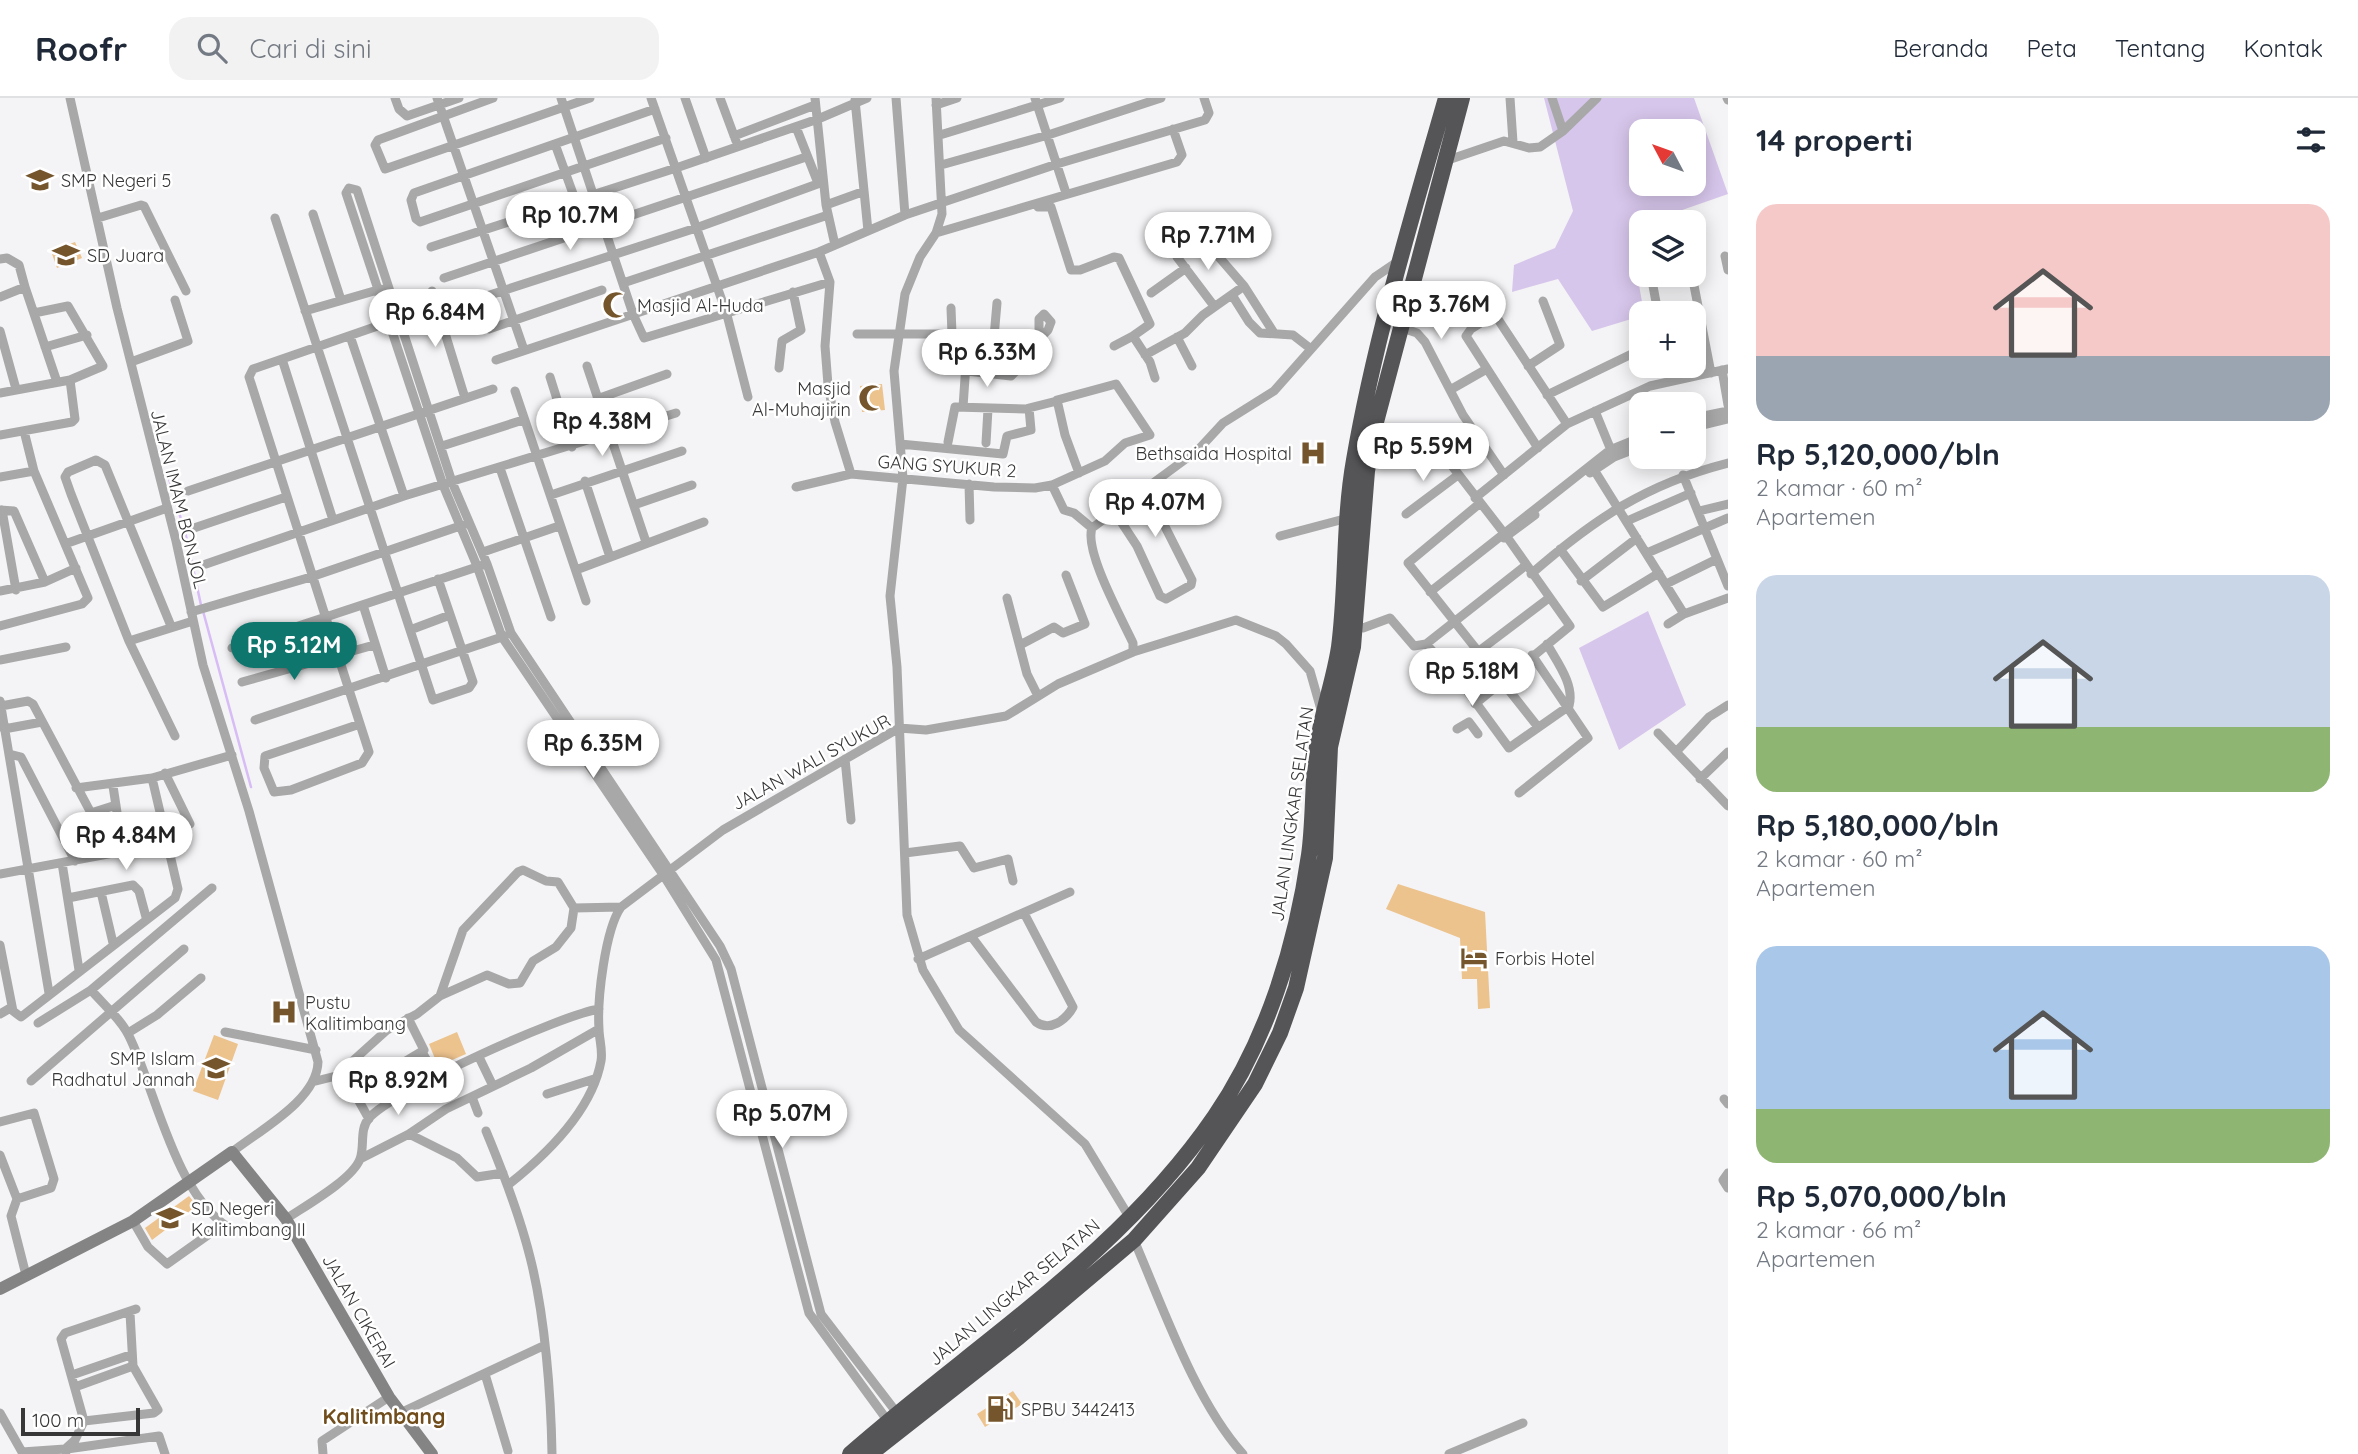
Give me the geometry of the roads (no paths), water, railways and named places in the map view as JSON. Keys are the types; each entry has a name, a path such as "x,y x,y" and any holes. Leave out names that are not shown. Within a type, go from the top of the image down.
{"highway":[{"name":"JALAN LINGKAR SELATAN","path":"870,1454 895,1424 1130,1220 1215,1115 1255,1046 1274,999 1300,911 1309,852 1317,747 1353,647 1353,550 1348,518 1361,423 1400,260 1446,98"},
{"name":"JALAN LINGKAR SELATAN","path":"1353,550 1369,458 1399,327 1462,98"},
{"name":"JALAN LINGKAR SELATAN","path":"850,1454 985,1365 1134,1240 1198,1168 1232,1122 1255,1084 1280,1033 1307,949 1325,858 1330,747 1328,713"}],"street":[{"name":"JALAN IMAM BONJOL","path":"70,98 131,362 194,615 316,1050 320,1080"},
{"path":"395,98 401,112 411,116 416,126"},
{"path":"411,116 438,102 458,98"},
{"path":"493,98 376,142 384,168 453,146 562,103 590,98"},
{"path":"652,98 727,315 748,397"},
{"path":"685,98 706,158"},
{"path":"720,98 737,146"},
{"path":"431,247 706,158 818,119 855,100 867,98"},
{"path":"896,98 905,215"},
{"path":"957,98 936,101 942,204 936,233 907,287 894,371 902,478 890,581 907,915 918,958 959,1030 1085,1144 1130,1220"},
{"path":"940,135 1036,102 1060,98"},
{"path":"941,165 1048,135 1161,98"},
{"path":"496,360 819,252 905,215 1207,118 1209,113 1204,98"},
{"path":"1510,98 1513,142"},
{"path":"1552,98 1563,131"},
{"path":"1444,161 1504,141 1529,148 1540,147 1563,131 1597,98"},
{"path":"855,100 867,230"},
{"path":"734,136 815,101 820,183 835,245"},
{"path":"438,102 524,350"},
{"path":"1036,102 1066,193"},
{"path":"562,103 642,336 648,338 830,282"},
{"path":"655,109 413,194 411,200 416,219 419,222 666,138"},
{"path":"796,127 806,157 820,183"},
{"path":"936,233 1177,162 1182,155 1173,129"},
{"path":"555,144 576,202"},
{"path":"444,278 806,157"},
{"path":"459,305 696,228 820,183"},
{"path":"448,483 442,446 357,190 349,188 346,193 419,413 448,483 482,565 507,635 531,681 666,871"},
{"path":"623,283 705,256 827,210 862,192"},
{"path":"98,218 145,206 186,291"},
{"path":"1013,210 1051,207 1071,270 1080,270 1114,257 1119,258 1150,324 1114,346"},
{"path":"313,214 341,300"},
{"path":"275,218 345,439 435,700 473,683 438,579"},
{"path":"1212,249 1244,286 1274,333"},
{"path":"819,252 830,282 825,346 828,385 851,474"},
{"path":"1725,256 1728,270"},
{"path":"1177,257 1214,306"},
{"path":"0,259 11,260 19,265 57,382"},
{"path":"1133,652 1133,643 1095,557 1090,541 1092,528 1198,450 1223,423 1274,391 1381,271 1400,260"},
{"path":"1151,293 1186,268"},
{"path":"305,311 388,286"},
{"path":"1145,355 1177,337 1214,306 1244,286"},
{"path":"0,297 25,287"},
{"path":"1694,287 1711,373"},
{"path":"489,329 602,290"},
{"path":"432,291 465,398"},
{"path":"779,368 782,341 801,330 793,292"},
{"path":"1232,295 1260,333 1293,335 1311,349"},
{"path":"131,362 188,341 175,300"},
{"path":"1486,301 1567,424"},
{"path":"1528,366 1560,345 1543,301"},
{"path":"994,337 997,303"},
{"path":"0,393 70,380 103,366 67,305 34,313"},
{"path":"951,308 952,334"},
{"path":"1495,314 1467,334 1485,370 1538,448"},
{"path":"360,724 265,756 264,768 274,792 291,790 366,761 369,752 326,617 297,534 248,377 253,369 399,319"},
{"path":"1399,327 1417,333 1425,342 1463,415 1504,475"},
{"path":"0,331 16,389"},
{"path":"857,334 952,334 1018,342 1039,339"},
{"path":"45,347 87,335"},
{"path":"963,407 968,335"},
{"path":"350,336 383,424 404,496"},
{"path":"1133,336 1155,378"},
{"path":"1177,337 1192,366"},
{"path":"967,371 1011,376 1015,372 1018,342"},
{"path":"1547,395 1629,355"},
{"path":"282,359 333,520"},
{"path":"587,366 646,542"},
{"path":"1538,727 1453,622 1408,561 1504,475 1567,424 1673,379 1725,369 1728,405"},
{"path":"1450,390 1485,370"},
{"path":"597,399 667,374"},
{"path":"550,377 572,447"},
{"path":"0,435 68,424 75,419 70,380"},
{"name":"GANG SYUKUR 2","path":"796,487 851,474 1009,488 1052,485 1107,460 1125,443 1150,435 1116,384 1059,398 1057,401"},
{"path":"188,491 493,389"},
{"path":"515,391 586,601"},
{"path":"900,444 1004,453 1007,436 1031,430 1029,408 1057,401 1079,473"},
{"path":"948,442 952,410 963,407 1026,409"},
{"path":"986,443 988,409"},
{"path":"1595,411 1612,454"},
{"path":"1706,416 1728,411"},
{"path":"206,564 404,496 572,447 676,413"},
{"path":"1706,424 1728,419"},
{"path":"442,446 523,420"},
{"path":"0,626 85,602 88,595 34,471 24,431"},
{"path":"1430,592 1593,467 1629,444"},
{"path":"1612,454 1629,449"},
{"path":"551,495 585,481 682,451"},
{"path":"171,626 105,465 96,460 65,475 129,640 175,736"},
{"path":"1449,463 1570,626 1475,704"},
{"path":"1363,628 1391,618 1414,646 1426,644 1453,622 1618,506 1683,475 1728,463"},
{"path":"1593,467 1684,614"},
{"path":"500,468 551,617"},
{"path":"0,477 34,471"},
{"path":"1406,514 1458,475"},
{"path":"1683,475 1728,586"},
{"path":"585,481 610,557"},
{"path":"970,484 970,520"},
{"path":"635,505 692,485"},
{"path":"1052,485 1063,510 1074,513 1092,528"},
{"path":"1114,511 1137,546 1160,596 1166,598 1191,585 1192,580 1146,489"},
{"path":"1627,521 1691,493"},
{"path":"194,528 286,497"},
{"path":"1699,511 1728,504"},
{"path":"65,544 167,508"},
{"path":"16,590 1,510 14,511 45,583"},
{"path":"1280,536 1348,518"},
{"path":"1647,553 1728,518"},
{"path":"576,570 704,522"},
{"path":"465,524 483,552 482,565"},
{"path":"129,640 171,626 211,608 384,553 465,524"},
{"path":"483,552 559,526"},
{"path":"1581,581 1637,538"},
{"path":"1560,549 1602,607 1659,573"},
{"path":"1666,584 1717,559"},
{"path":"232,648 482,565"},
{"path":"0,592 45,583 76,568"},
{"path":"1020,645 1054,627 1063,633 1085,624 1066,575"},
{"path":"1007,598 1027,674 1038,696"},
{"path":"1479,651 1549,598"},
{"path":"1668,624 1684,614 1728,598"},
{"path":"363,605 386,678"},
{"path":"410,629 450,615"},
{"name":"JALAN WALI SYUKUR","path":"508,1185 541,1158 560,1137 576,1115 601,1062 599,1009 609,934 612,922 621,907 666,871 764,804 899,728 926,730 1006,716 1078,674 1133,652 1226,621 1236,620 1276,636 1310,671 1328,713"},
{"path":"255,720 507,635"},
{"path":"507,635 540,675 666,871 709,947 722,976 808,1313 895,1424"},
{"path":"1426,644 1460,681 1509,748 1569,706 1572,694 1547,644"},
{"path":"242,682 374,645"},
{"path":"0,660 66,647"},
{"path":"1518,793 1588,738 1569,706 1532,655"},
{"path":"531,681 540,675"},
{"path":"49,993 1,718 1,703 30,702 91,813 116,804"},
{"path":"1676,752 1709,717 1728,705"},
{"path":"4,729 42,722"},
{"path":"1457,729 1469,722 1478,734"},
{"path":"1468,741 1490,725"},
{"path":"1658,733 1700,779 1727,803"},
{"path":"1700,779 1728,752"},
{"path":"9,754 21,757 75,861"},
{"path":"76,788 113,786 152,778 232,755"},
{"path":"845,759 851,820"},
{"path":"165,774 190,824"},
{"path":"0,944 12,1007 16,1016 21,1017 178,893 152,778"},
{"path":"113,786 123,852"},
{"path":"0,874 167,843"},
{"path":"905,853 960,846 974,869 1008,859 1013,881"},
{"path":"62,863 79,971"},
{"path":"0,1289 133,1221 232,1152 304,1097 320,1080 335,1076 387,1030 440,996 487,975 509,984 520,983 533,961 556,947 571,928 574,908 558,882 546,881 529,872 518,872 463,930 440,996"},
{"path":"68,898 135,886 146,917"},
{"path":"38,1023 91,990 212,888"},
{"path":"101,892 113,943"},
{"path":"918,958 1070,892"},
{"path":"574,908 621,907"},
{"path":"971,936 1036,1023 1044,1027 1054,1025 1073,1007 1024,913"},
{"path":"31,1081 184,948"},
{"path":"128,1033 157,1015 201,978"},
{"path":"91,990 128,1033 188,1183 222,1225 236,1232"},
{"path":"0,1014 12,1007"},
{"path":"369,1119 436,1076 556,1022 599,1009"},
{"path":"408,1018 436,1076"},
{"path":"280,1213 339,1182 360,1159 599,1030"},
{"path":"225,1032 316,1050"},
{"path":"354,1092 423,1051"},
{"path":"480,1056 493,1086"},
{"path":"335,1076 341,1086 354,1092 369,1119 360,1159"},
{"path":"547,1094 594,1079"},
{"path":"471,1097 478,1113"},
{"path":"0,1122 34,1113 54,1179 51,1188 17,1199"},
{"path":"486,1131 508,1185 530,1258 553,1426 552,1454"},
{"path":"409,1134 457,1158 477,1177 503,1173"},
{"name":"JALAN CIKERAI","path":"232,1152 280,1213 389,1397 432,1454"},
{"path":"0,1155 17,1199 11,1216 26,1275"},
{"path":"1728,1173 1723,1180 1728,1188"},
{"path":"133,1221 148,1247 167,1264 222,1225"},
{"path":"1134,1240 1210,1408 1240,1451 1228,1454"},
{"path":"66,1452 84,1421 61,1344 65,1334 133,1311 130,1355 133,1366 158,1408 156,1412 84,1421"},
{"path":"400,1413 543,1346"},
{"path":"72,1375 130,1355"},
{"path":"75,1387 133,1366"},
{"path":"485,1374 508,1451"},
{"path":"323,1454 320,1442 389,1397"},
{"path":"0,1412 22,1452 66,1452 159,1436 162,1437 165,1454"},
{"path":"1448,1454 1523,1423"}],"waterway":[{"path":"167,472 186,536 201,605"},
{"path":"203,611 251,787"}],"place":[{"name":"SMP Negeri 5","path":"40,180"},
{"name":"SD Juara","path":"66,255"},
{"name":"Masjid Al-Huda","path":"616,305"},
{"name":"Masjid Al-Muhajirin","path":"872,398"},
{"name":"Bethsaida Hospital","path":"1313,453"},
{"name":"Forbis Hotel","path":"1474,958"},
{"name":"Pustu Kalitimbang","path":"284,1012"},
{"name":"SMP Islam Radhatul Jannah","path":"216,1068"},
{"name":"SD Negeri Kalitimbang II","path":"170,1218"},
{"name":"SPBU 3442413","path":"1000,1409"}],"district":[{"name":"Kalitimbang","path":"384,1416"}]}
